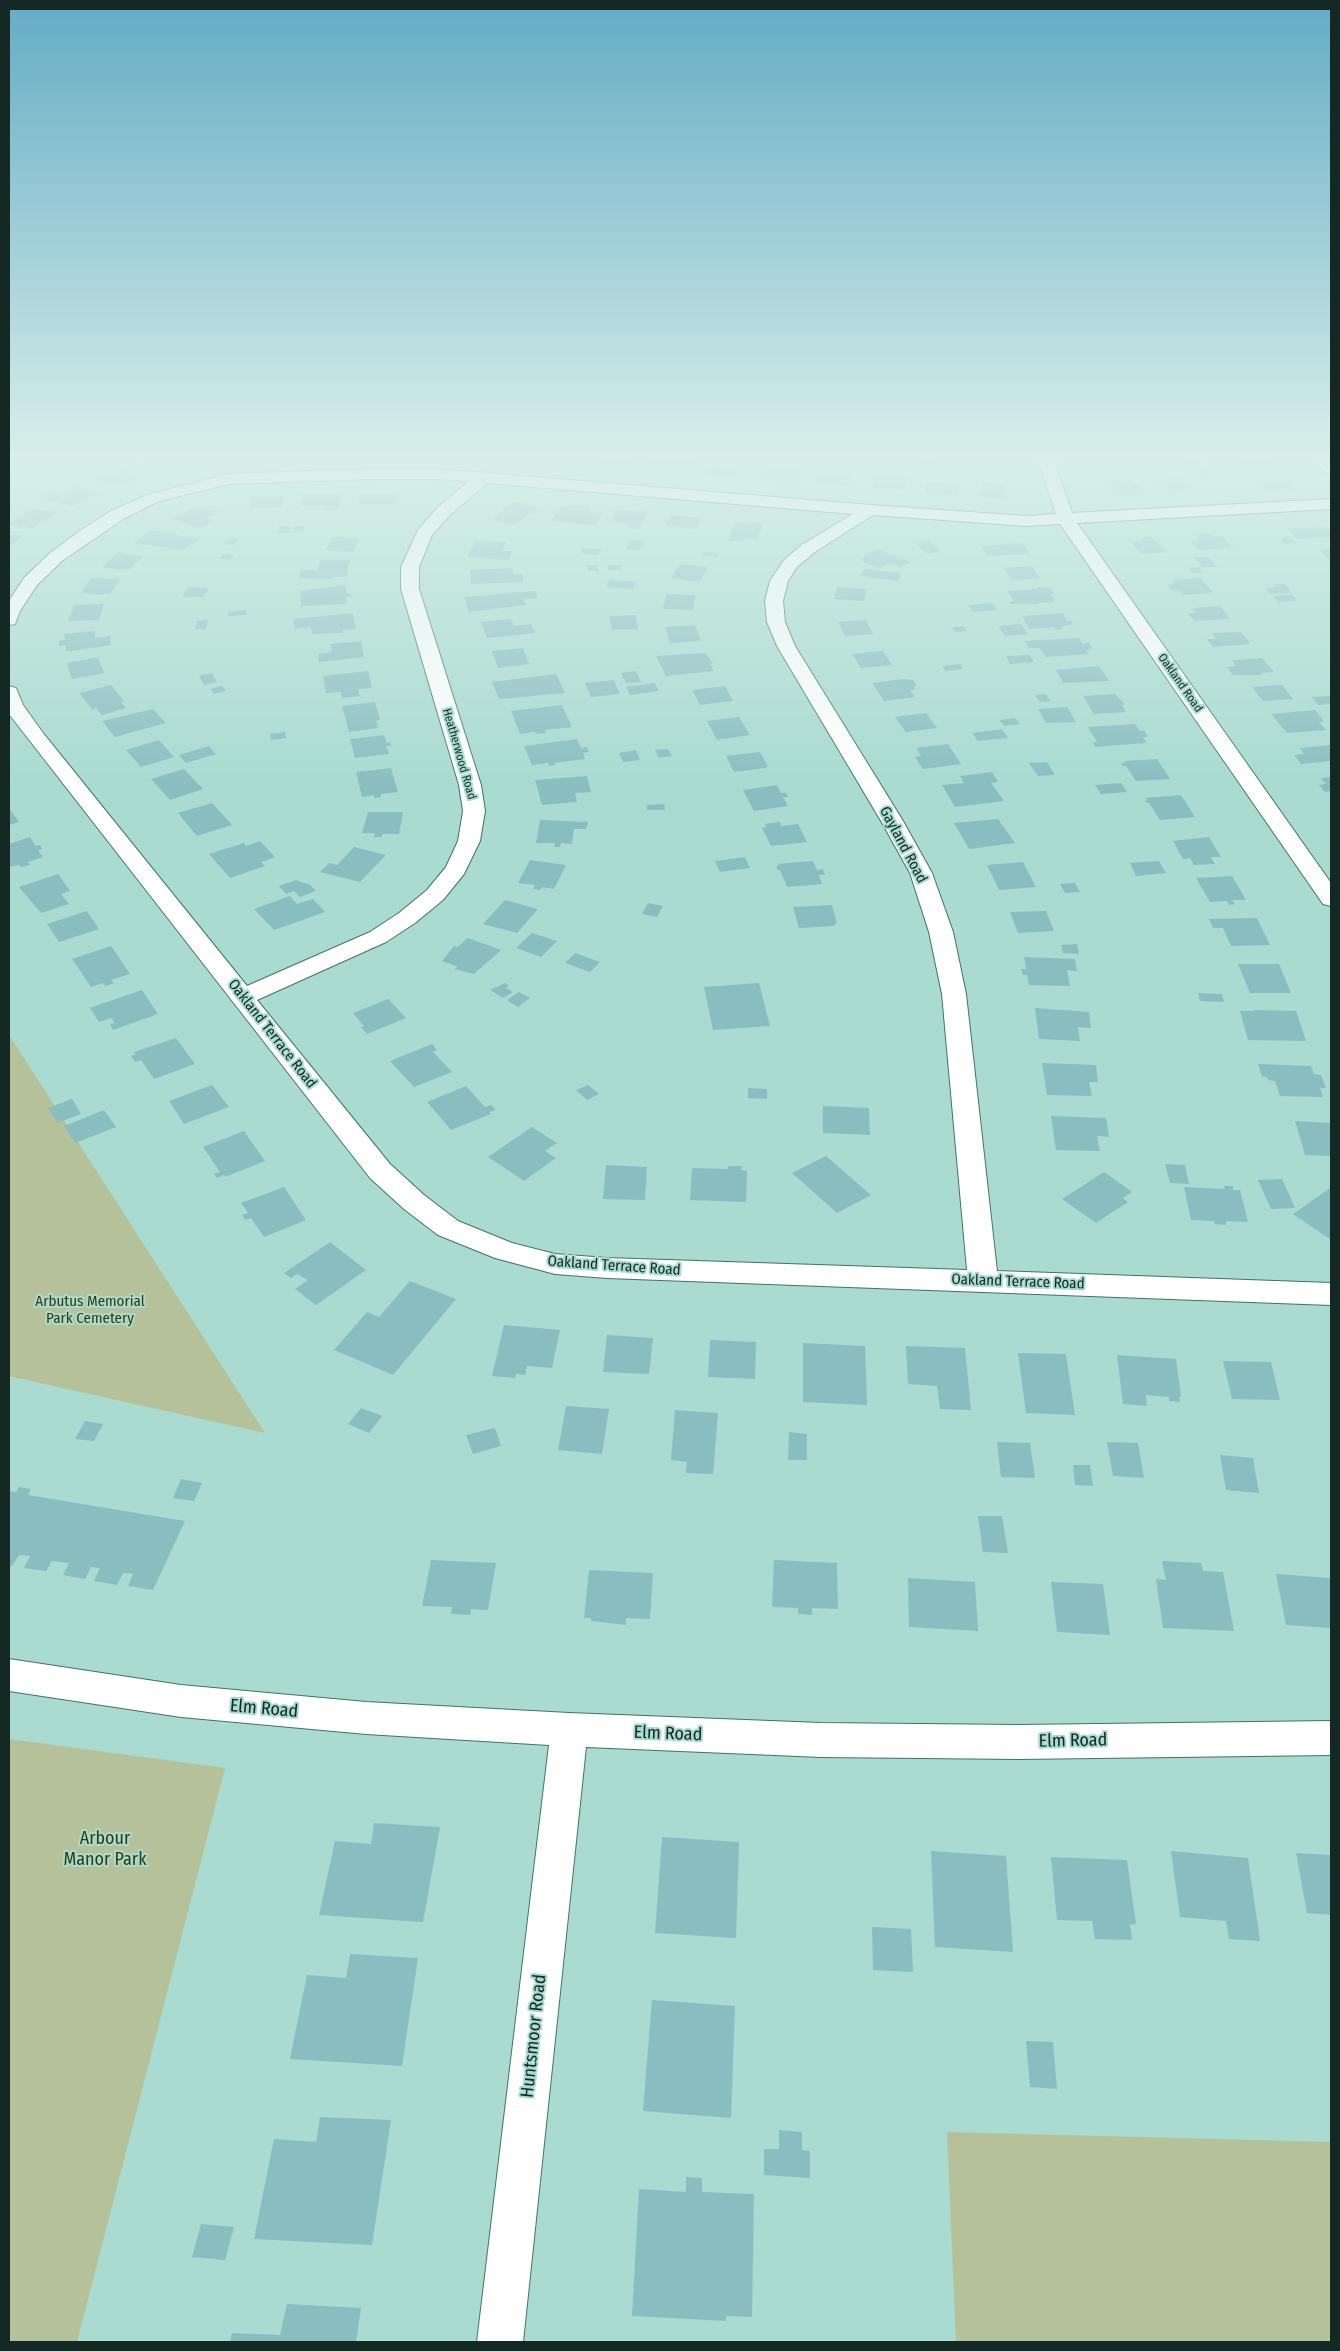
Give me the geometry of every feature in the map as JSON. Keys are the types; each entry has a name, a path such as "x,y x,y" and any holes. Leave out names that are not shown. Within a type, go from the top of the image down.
{"street":[{"path":"9,620 11,611 30,582 45,568"},
{"name":"Heatherwood Road","path":"243,997 378,936 407,918 435,895 456,869 469,841 474,811 470,785 410,588 410,568"},
{"name":"Gayland Road","path":"788,568 779,581 774,601 776,622 786,646 892,821 921,873 941,932 954,994 983,1280"},
{"name":"Oakland Road","path":"1099,568 1331,899"},
{"name":"Oakland Terrace Road","path":"9,692 13,706 36,737 380,1171 414,1202 448,1228 505,1251 555,1264 606,1268 983,1280 1331,1294"},
{"name":"Elm Road","path":"9,1675 181,1701 366,1718 569,1730 841,1740 1029,1742 1331,1738"},
{"name":"Huntsmoor Road","path":"500,2342 569,1730"}],"green space":[{"name":"Arbutus Memorial Park Cemetery","path":"9,1035 265,1433 9,1376"},
{"name":"Arbour Manor Park","path":"9,1739 225,1768 77,2342 9,2342"},
{"path":"947,2132 1331,2142 1331,2342 956,2342"}],"building":[{"path":"106,568 130,568 120,570"},
{"path":"318,568 348,568 346,577 332,577 332,579 299,578 301,570 318,570"},
{"path":"512,568 513,574 523,574 523,582 471,584 470,570"},
{"path":"587,568 598,568 599,571 588,571"},
{"path":"608,568 621,568 621,570 608,570"},
{"path":"678,568 708,568 700,582 671,578"},
{"path":"1004,568 1032,568 1040,578 1012,580"},
{"path":"1188,568 1200,568 1203,572 1192,573"},
{"path":"864,569 901,573 898,581 860,576"},
{"path":"91,578 120,579 110,594 93,595 95,594 81,593"},
{"path":"1201,578 1213,593 1183,595 1179,591 1172,591 1167,585 1175,584 1171,580"},
{"path":"610,580 636,582 633,589 606,587"},
{"path":"1274,584 1285,584 1292,593 1270,594 1265,588 1277,587"},
{"path":"345,585 347,593 351,593 352,597 346,597 347,604 301,606 300,591"},
{"path":"188,587 209,588 203,597 182,597"},
{"path":"837,587 867,589 864,601 834,599"},
{"path":"1037,587 1051,588 1055,594 1050,594 1056,600 1039,604 1010,604 1009,602 1014,601 1007,591 1038,589"},
{"path":"535,591 538,598 524,599 526,605 469,612 464,597"},
{"path":"666,594 696,595 693,610 663,609"},
{"path":"1293,595 1297,601 1278,602 1273,596"},
{"path":"992,603 997,610 973,612 968,605"},
{"path":"104,604 99,620 68,621 74,605"},
{"path":"1220,606 1230,619 1194,621 1188,613 1196,613 1192,608"},
{"path":"246,610 247,615 228,616 228,612"},
{"path":"353,613 356,629 342,630 343,633 312,634 311,627 295,629 293,619"},
{"path":"1063,613 1067,621 1071,621 1073,624 1056,630 1054,627 1029,629 1022,616"},
{"path":"636,615 638,629 612,630 609,616"},
{"path":"511,619 514,626 531,624 535,633 487,638 481,622"},
{"path":"208,620 206,629 195,629 197,621"},
{"path":"866,620 873,634 845,636 838,622"},
{"path":"1021,624 1028,634 1005,636 998,626"},
{"path":"695,625 701,641 670,643 665,627"},
{"path":"963,626 967,631 956,632 951,628"},
{"path":"95,631 95,638 110,636 111,645 72,651 66,651 66,645 59,646 59,640 65,640 64,634"},
{"path":"1241,632 1251,644 1213,647 1207,639 1216,639 1212,633"},
{"path":"1079,638 1083,644 1089,643 1092,649 1086,650 1089,654 1046,657 1040,648 1029,648 1025,641"},
{"path":"361,641 364,657 319,662 318,654 332,652 330,644"},
{"path":"523,648 529,664 498,668 492,651"},
{"path":"883,651 892,665 861,668 852,654"},
{"path":"705,653 713,663 710,664 714,671 666,676 656,656"},
{"path":"1030,655 1034,662 1010,664 1006,656"},
{"path":"98,657 104,673 72,679 67,663"},
{"path":"1262,658 1274,672 1261,673 1262,675 1233,675 1227,667 1236,666 1232,660"},
{"path":"960,664 963,669 946,671 942,666"},
{"path":"1099,666 1109,681 1063,683 1056,670"},
{"path":"368,671 372,688 358,689 360,696 342,698 341,692 326,693 323,676"},
{"path":"636,671 641,682 626,683 621,673"},
{"path":"212,673 217,682 204,685 199,676"},
{"path":"556,674 565,693 499,699 492,682"},
{"path":"903,679 913,680 917,686 914,686 916,689 910,690 915,697 884,701 872,683"},
{"path":"614,680 620,694 591,697 585,683"},
{"path":"655,683 659,691 630,695 626,687"},
{"path":"111,685 124,701 121,702 126,708 102,715 96,708 92,709 79,693"},
{"path":"1282,685 1293,699 1263,701 1252,687"},
{"path":"222,686 226,691 214,694 210,689"},
{"path":"725,686 733,701 700,705 692,690"},
{"path":"1045,694 1051,701 1040,702 1035,695"},
{"path":"1115,694 1125,705 1122,705 1126,712 1094,714 1083,696"},
{"path":"1331,696 1331,704 1318,705 1312,697"},
{"path":"375,702 380,720 376,721 378,728 349,732 342,706"},
{"path":"562,705 572,727 545,730 546,733 520,734 511,711"},
{"path":"1067,707 1076,722 1046,723 1038,709"},
{"path":"153,709 166,723 115,737 102,721"},
{"path":"1315,710 1324,721 1319,722 1326,730 1287,733 1271,714"},
{"path":"926,713 937,728 906,732 895,717"},
{"path":"739,717 750,735 717,740 707,721"},
{"path":"1015,718 1020,724 1004,726 999,720"},
{"path":"1135,724 1140,731 1144,730 1148,737 1143,737 1146,743 1095,747 1093,742 1097,742 1088,727"},
{"path":"1002,729 1008,738 978,741 972,733"},
{"path":"285,732 286,738 271,740 270,734"},
{"path":"384,735 387,743 390,742 391,746 386,746 389,754 355,758 350,739"},
{"path":"577,739 581,748 587,747 589,752 583,753 585,759 554,763 555,765 549,766 548,763 532,765 524,746"},
{"path":"159,740 174,757 141,767 126,750"},
{"path":"948,744 961,764 923,769 915,757 921,756 916,748"},
{"path":"1331,745 1331,761 1301,764 1294,755 1304,754 1300,748"},
{"path":"209,746 216,754 186,763 179,755"},
{"path":"668,749 672,756 659,758 655,750"},
{"path":"636,750 640,760 623,762 619,753"},
{"path":"760,752 768,766 734,772 726,756"},
{"path":"1157,759 1170,779 1136,781 1126,766 1122,766 1121,763 1125,763 1124,761"},
{"path":"1047,762 1055,775 1038,776 1029,763"},
{"path":"391,768 398,792 381,794 381,797 374,798 374,795 362,797 356,772"},
{"path":"184,769 203,789 170,800 151,779"},
{"path":"992,772 998,782 991,783 1004,801 955,807 942,785 964,783 960,776"},
{"path":"587,776 591,792 575,793 577,802 542,805 535,780"},
{"path":"1331,777 1331,791 1325,792 1319,785 1326,784 1321,778"},
{"path":"1121,783 1127,792 1101,794 1095,785"},
{"path":"777,785 781,793 786,793 788,797 783,797 788,806 754,811 743,790"},
{"path":"1181,795 1195,817 1160,820 1149,803 1144,801 1147,800 1146,798"},
{"path":"212,803 232,825 197,836 178,813"},
{"path":"664,804 665,810 647,810 647,805"},
{"path":"9,808 19,822 9,825"},
{"path":"368,812 403,812 399,834 382,834 382,837 374,837 375,833 362,833"},
{"path":"998,819 1015,843 969,849 954,823"},
{"path":"540,820 588,822 586,829 574,829 572,844 561,843 560,847 554,847 555,843 536,843"},
{"path":"780,822 781,826 798,824 807,842 771,846 762,828 766,827 765,824"},
{"path":"30,837 36,846 40,845 42,849 38,850 43,857 28,862 30,865 9,867 9,844"},
{"path":"1209,837 1221,857 1211,857 1215,864 1194,865 1190,858 1183,859 1173,841"},
{"path":"260,841 275,857 261,862 265,866 230,878 209,854 244,843 246,846"},
{"path":"354,847 386,855 360,882 320,872 329,863 337,865"},
{"path":"745,857 750,868 720,872 715,861"},
{"path":"530,860 566,865 554,889 542,887 540,890 533,889 535,885 518,883"},
{"path":"813,861 817,870 823,869 825,875 819,875 822,884 787,887 780,870 776,866 779,866 778,864"},
{"path":"1159,861 1166,873 1136,876 1130,863"},
{"path":"1023,862 1036,887 999,890 987,865"},
{"path":"58,874 70,891 61,894 69,904 41,913 19,887"},
{"path":"1232,876 1246,900 1232,900 1235,904 1229,905 1227,901 1210,902 1196,878"},
{"path":"296,880 310,885 316,891 300,897 294,891 286,894 279,886"},
{"path":"1075,883 1080,892 1065,893 1060,884"},
{"path":"290,896 297,904 313,899 325,912 274,930 254,909"},
{"path":"505,900 538,909 517,933 483,924"},
{"path":"648,903 663,906 657,917 642,914"},
{"path":"832,905 837,924 834,924 835,926 799,928 793,907"},
{"path":"87,911 99,929 59,942 47,924"},
{"path":"1046,911 1054,931 1018,933 1010,912"},
{"path":"1257,918 1270,945 1231,946 1223,928 1213,928 1209,919"},
{"path":"532,933 557,941 541,957 516,948"},
{"path":"468,938 501,950 474,974 454,969 458,967 442,961 454,946 457,947"},
{"path":"1077,944 1079,954 1063,953 1061,945"},
{"path":"111,946 130,974 111,980 114,983 105,986 103,983 91,987 72,959"},
{"path":"575,953 600,962 590,972 565,963"},
{"path":"1024,957 1075,959 1077,971 1067,970 1070,986 1029,985 1027,975 1023,975 1021,969 1026,969"},
{"path":"1238,964 1279,964 1291,993 1250,993"},
{"path":"505,983 509,986 506,988 513,992 503,998 490,990"},
{"path":"759,983 770,1026 713,1030 704,987"},
{"path":"142,990 158,1014 113,1030 110,1024 115,1023 111,1018 99,1022 90,1008"},
{"path":"519,992 530,998 518,1007 507,1000"},
{"path":"1198,993 1222,994 1224,1002 1200,1001"},
{"path":"388,999 406,1018 367,1034 361,1027 364,1026 353,1013"},
{"path":"1035,1008 1089,1012 1091,1028 1078,1027 1080,1041 1039,1039"},
{"path":"1240,1011 1296,1011 1306,1041 1248,1040"},
{"path":"176,1038 195,1064 154,1079 141,1060 135,1062 131,1056 136,1054 134,1052"},
{"path":"432,1044 437,1050 433,1052 452,1072 414,1087 390,1061"},
{"path":"1042,1063 1096,1065 1098,1082 1089,1082 1092,1096 1047,1095"},
{"path":"1258,1064 1311,1066 1314,1074 1321,1075 1326,1088 1320,1088 1323,1097 1280,1096 1275,1081 1268,1080 1267,1077 1262,1076"},
{"path":"212,1085 229,1107 184,1124 169,1101"},
{"path":"588,1085 599,1094 587,1100 576,1090"},
{"path":"466,1086 485,1107 491,1105 496,1110 489,1112 491,1114 451,1130 427,1102"},
{"path":"748,1088 767,1089 767,1099 748,1098"},
{"path":"72,1099 81,1114 57,1123 48,1108"},
{"path":"823,1106 869,1108 870,1135 823,1133"},
{"path":"104,1110 116,1127 75,1143 64,1126"},
{"path":"1051,1116 1106,1118 1109,1137 1097,1136 1100,1151 1056,1150"},
{"path":"1295,1121 1331,1123 1331,1156 1305,1155"},
{"path":"532,1127 557,1143 545,1151 556,1158 524,1181 488,1157"},
{"path":"244,1131 265,1161 225,1177 224,1175 217,1178 214,1174 220,1172 203,1147"},
{"path":"826,1156 871,1195 837,1213 792,1173"},
{"path":"1165,1164 1185,1165 1189,1184 1170,1183"},
{"path":"606,1165 647,1167 645,1200 603,1199"},
{"path":"728,1166 742,1166 741,1170 747,1171 746,1202 690,1200 692,1168 728,1169"},
{"path":"1104,1172 1132,1192 1123,1198 1128,1202 1096,1223 1062,1199"},
{"path":"1282,1179 1295,1208 1271,1209 1258,1180"},
{"path":"1224,1186 1233,1186 1233,1190 1240,1190 1248,1222 1226,1221 1226,1225 1215,1224 1214,1221 1191,1220 1184,1187 1225,1189"},
{"path":"284,1187 306,1220 264,1237 251,1218 245,1220 242,1215 248,1213 241,1203"},
{"path":"1331,1189 1330,1239 1293,1214"},
{"path":"330,1242 366,1270 316,1305 295,1289 308,1280 297,1274 291,1278 284,1273"},
{"path":"410,1281 456,1299 393,1375 334,1350 367,1312 379,1317"},
{"path":"504,1325 560,1330 552,1368 527,1366 525,1375 516,1374 515,1378 492,1376"},
{"path":"607,1335 653,1338 649,1374 603,1372"},
{"path":"710,1340 756,1342 755,1379 708,1377"},
{"path":"803,1343 865,1346 867,1405 803,1402"},
{"path":"906,1346 965,1348 971,1410 940,1409 937,1386 908,1384"},
{"path":"1018,1353 1066,1354 1075,1415 1026,1413"},
{"path":"1117,1355 1176,1359 1180,1402 1169,1401 1169,1397 1146,1395 1147,1406 1123,1404"},
{"path":"1223,1361 1271,1362 1280,1400 1232,1399"},
{"path":"566,1406 609,1409 602,1454 558,1450"},
{"path":"361,1408 382,1416 369,1433 348,1424"},
{"path":"675,1410 718,1413 713,1474 686,1473 687,1462 671,1460"},
{"path":"85,1421 103,1424 94,1441 75,1439"},
{"path":"495,1428 501,1446 473,1454 466,1435"},
{"path":"789,1432 807,1434 807,1460 788,1460"},
{"path":"997,1442 1030,1443 1035,1478 1001,1477"},
{"path":"1107,1442 1138,1443 1144,1478 1113,1476"},
{"path":"1220,1455 1253,1458 1259,1493 1226,1490"},
{"path":"1073,1465 1090,1465 1093,1486 1075,1485"},
{"path":"181,1479 202,1483 194,1501 173,1498"},
{"path":"19,1487 31,1489 28,1495 185,1521 153,1590 128,1586 133,1574 123,1573 117,1585 94,1581 100,1568 91,1567 85,1579 63,1575 69,1563 52,1561 46,1571 24,1568 30,1556 19,1555 12,1566 9,1566 9,1491 16,1492"},
{"path":"978,1516 1002,1516 1008,1553 983,1552"},
{"path":"431,1560 496,1563 488,1610 471,1609 470,1615 451,1614 452,1607 422,1606"},
{"path":"774,1560 837,1563 838,1609 812,1608 812,1615 798,1614 798,1608 772,1607"},
{"path":"1162,1561 1201,1563 1203,1571 1223,1572 1234,1631 1163,1628 1156,1579 1166,1580"},
{"path":"589,1570 653,1573 650,1619 626,1618 626,1625 591,1621 591,1618 584,1618"},
{"path":"1276,1574 1331,1578 1331,1628 1286,1625"},
{"path":"908,1578 975,1582 978,1631 909,1627"},
{"path":"1051,1582 1103,1584 1110,1635 1057,1632"},
{"path":"374,1823 440,1827 423,1922 319,1915 335,1841 371,1844"},
{"path":"662,1837 739,1842 736,1938 655,1933"},
{"path":"931,1851 1006,1856 1013,1952 935,1947"},
{"path":"1171,1851 1248,1858 1260,1941 1229,1939 1226,1921 1180,1917"},
{"path":"1296,1853 1331,1855 1331,1915 1307,1913"},
{"path":"1051,1857 1127,1860 1136,1924 1130,1925 1132,1940 1095,1939 1092,1921 1057,1920"},
{"path":"872,1927 911,1929 913,1972 873,1970"},
{"path":"350,1954 418,1958 402,2066 290,2059 307,1975 346,1978"},
{"path":"652,2000 735,2006 731,2118 643,2111"},
{"path":"1026,2041 1053,2042 1057,2089 1030,2087"},
{"path":"320,2117 391,2120 372,2245 254,2239 274,2139 316,2142"},
{"path":"779,2130 802,2132 802,2150 810,2151 810,2178 764,2175 764,2149 779,2149"},
{"path":"686,2177 702,2178 702,2192 754,2194 752,2317 726,2316 726,2321 632,2316 639,2189 686,2192"},
{"path":"201,2224 234,2227 225,2260 192,2257"},
{"path":"287,2304 361,2308 356,2342 230,2342 232,2333 280,2335"}]}
